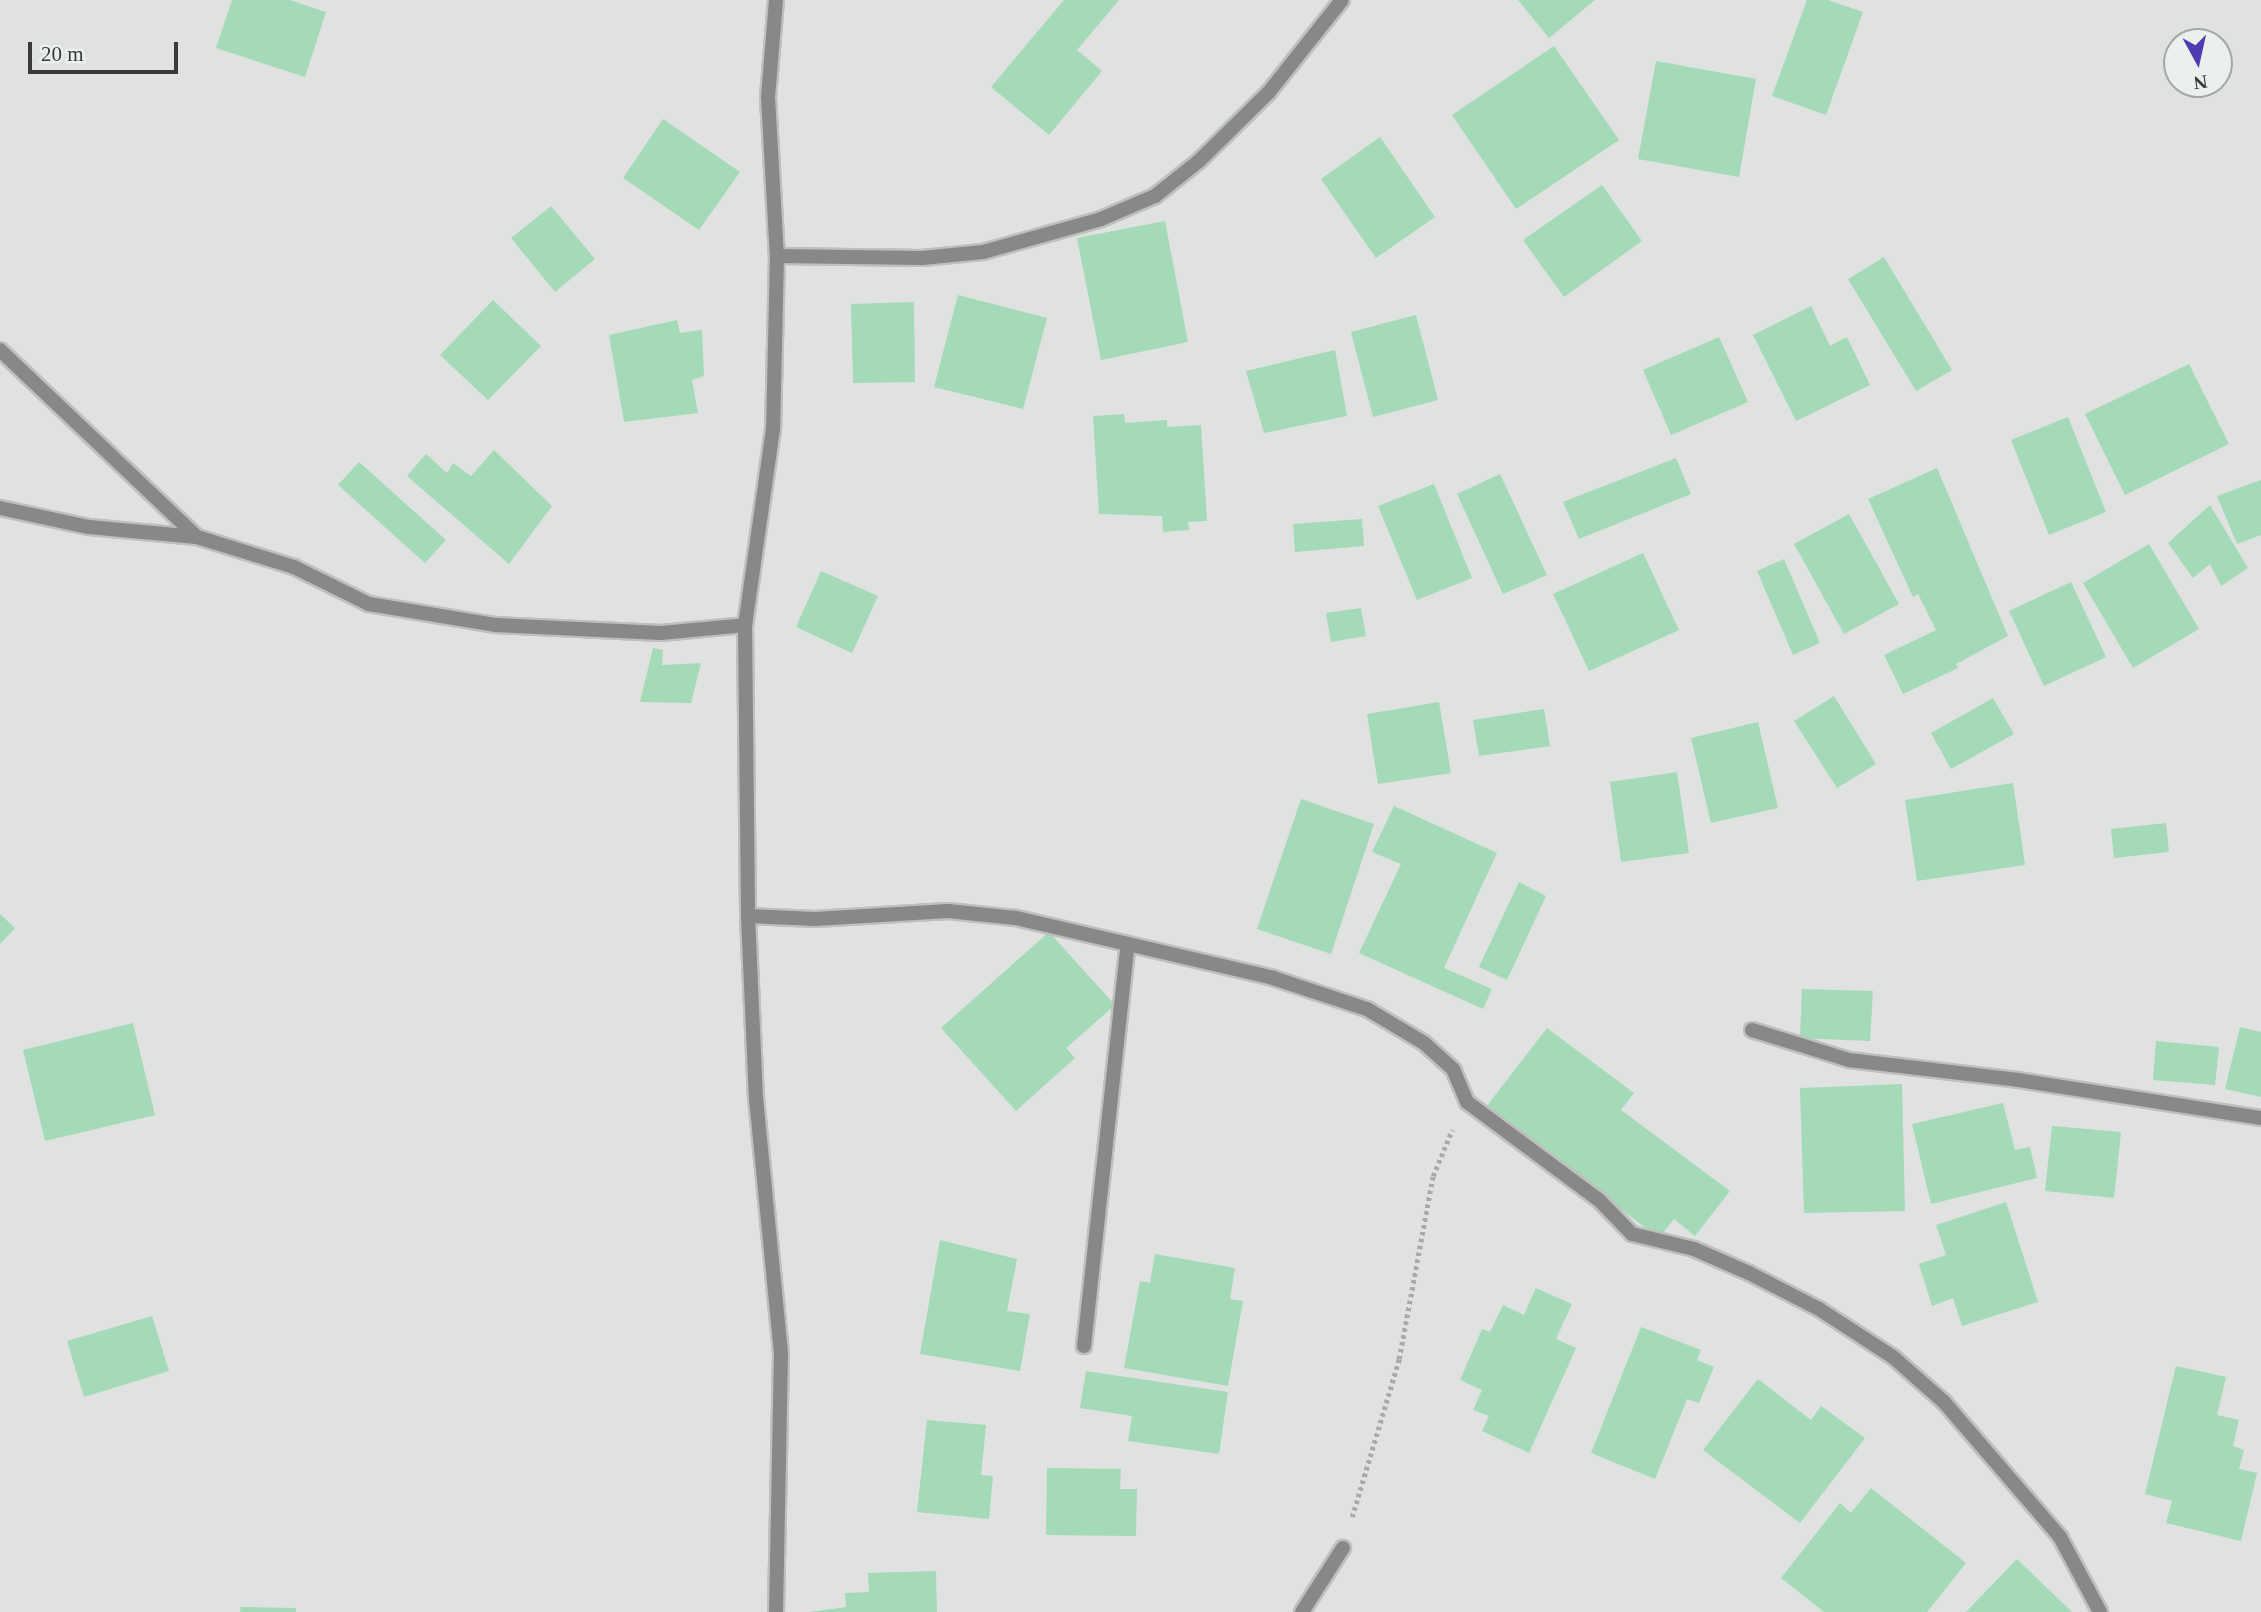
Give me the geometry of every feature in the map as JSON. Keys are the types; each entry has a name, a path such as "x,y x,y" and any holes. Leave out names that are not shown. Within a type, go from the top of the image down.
{"street":[{"path":"776,0 768,97 777,256 773,429 746,625 748,916 756,1098 781,1353 776,1612"},
{"path":"777,256 922,258 983,252 1101,219 1155,196 1199,161 1269,92 1342,0"},
{"path":"0,350 197,537"},
{"path":"0,508 89,527 197,537 294,567 369,604 496,625 661,633 746,625"},
{"path":"748,916 815,919 948,911 1069,927 1128,944 1308,987 1367,1009 1424,1044 1453,1069 1467,1102 1599,1200 1632,1234 1694,1249 1749,1273 1819,1309 1893,1357 1944,1402 2060,1537 2100,1612"},
{"path":"1084,1346 1128,944"},
{"path":"1752,1030 1849,1060 1997,1077 2261,1118"},
{"path":"1302,1612 1343,1548"}],"path":[{"path":"1343,1548 1399,1359 1433,1176 1467,1102"}],"building":[{"path":"232,0 290,0 326,12 305,77 216,48"},
{"path":"1064,0 1119,0 1077,50 1102,71 1049,135 991,87"},
{"path":"1518,0 1595,0 1549,38"},
{"path":"1807,0 1828,0 1863,12 1826,115 1772,96"},
{"path":"1554,46 1619,140 1516,209 1452,115"},
{"path":"1656,61 1756,79 1739,177 1638,159"},
{"path":"663,119 740,172 699,230 623,178"},
{"path":"1380,137 1435,217 1376,258 1321,179"},
{"path":"1602,185 1642,241 1564,297 1523,240"},
{"path":"551,206 595,259 555,292 511,238"},
{"path":"1165,221 1188,342 1101,360 1077,238"},
{"path":"1884,257 1952,370 1916,391 1848,279"},
{"path":"958,295 1047,318 1023,409 934,387"},
{"path":"493,300 541,346 488,400 440,355"},
{"path":"914,302 915,382 853,383 851,304"},
{"path":"1811,306 1830,346 1847,337 1870,385 1796,421 1753,335"},
{"path":"1416,315 1438,400 1373,417 1351,332"},
{"path":"677,320 680,333 702,330 704,376 692,380 698,413 624,422 609,335"},
{"path":"1719,337 1748,402 1671,435 1643,370"},
{"path":"1335,350 1347,416 1264,433 1246,371"},
{"path":"2189,364 2229,444 2125,495 2085,414"},
{"path":"1124,414 1125,423 1167,420 1167,427 1201,425 1207,521 1188,522 1189,530 1163,532 1162,516 1099,514 1093,416"},
{"path":"2068,417 2106,512 2049,535 2011,440"},
{"path":"494,450 552,506 509,564 407,476 426,454 447,473 453,463 471,476"},
{"path":"1676,458 1691,494 1579,539 1563,502"},
{"path":"359,462 446,540 425,563 338,485"},
{"path":"1937,468 2008,636 1956,664 1958,668 1903,694 1884,655 1936,630 1918,594 1913,597 1868,499"},
{"path":"1500,474 1547,575 1503,594 1457,494"},
{"path":"2261,480 2261,535 2237,544 2217,496"},
{"path":"1434,484 1472,578 1417,600 1378,506"},
{"path":"2210,505 2248,568 2221,586 2210,564 2193,578 2168,543"},
{"path":"1849,514 1899,604 1844,634 1794,544"},
{"path":"1362,519 1364,546 1295,552 1293,524"},
{"path":"2149,544 2199,629 2133,668 2083,583"},
{"path":"1643,553 1679,630 1589,671 1553,594"},
{"path":"1784,559 1820,643 1793,655 1757,571"},
{"path":"821,571 878,596 852,653 796,627"},
{"path":"2071,582 2106,657 2044,686 2009,611"},
{"path":"1361,608 1366,636 1331,642 1326,613"},
{"path":"653,648 663,650 662,665 701,663 691,703 640,702"},
{"path":"1834,696 1876,764 1837,788 1794,721"},
{"path":"1993,698 2014,734 1951,769 1931,733"},
{"path":"1439,702 1451,773 1378,784 1367,714"},
{"path":"1544,709 1550,746 1479,756 1473,720"},
{"path":"1758,722 1778,808 1711,823 1691,738"},
{"path":"1677,772 1689,853 1621,862 1610,782"},
{"path":"2013,783 2025,865 1917,881 1905,800"},
{"path":"1301,799 1374,824 1331,954 1257,929"},
{"path":"1394,806 1497,853 1444,968 1492,989 1483,1009 1359,953 1401,864 1372,852"},
{"path":"2166,823 2169,852 2114,858 2111,829"},
{"path":"1519,882 1546,896 1507,980 1479,967"},
{"path":"0,914 15,928 0,944"},
{"path":"1049,932 1115,1005 1066,1048 1075,1058 1016,1111 941,1028"},
{"path":"1802,989 1873,991 1870,1041 1800,1038"},
{"path":"133,1023 155,1115 45,1141 23,1050"},
{"path":"2240,1027 2261,1032 2261,1097 2225,1089"},
{"path":"1547,1028 1634,1093 1621,1110 1730,1191 1695,1236 1674,1219 1659,1238 1486,1107"},
{"path":"2156,1041 2219,1047 2215,1085 2153,1080"},
{"path":"1902,1084 1905,1211 1804,1213 1800,1088"},
{"path":"2003,1103 2015,1150 2030,1147 2037,1178 1931,1204 1912,1124"},
{"path":"2052,1126 2121,1132 2114,1198 2045,1191"},
{"path":"2006,1202 2038,1302 1962,1326 1953,1298 1932,1306 1919,1264 1946,1255 1936,1225"},
{"path":"940,1240 1017,1259 1007,1311 1030,1314 1020,1371 920,1354"},
{"path":"1155,1254 1235,1268 1230,1299 1243,1301 1228,1386 1124,1368 1140,1281 1150,1283"},
{"path":"1536,1288 1572,1304 1556,1339 1576,1348 1529,1453 1482,1431 1489,1416 1473,1410 1482,1390 1460,1380 1482,1329 1490,1332 1503,1305 1524,1315"},
{"path":"152,1316 169,1371 84,1397 67,1341"},
{"path":"1641,1327 1701,1350 1697,1360 1714,1367 1699,1403 1687,1399 1655,1479 1591,1453"},
{"path":"2176,1366 2226,1377 2217,1415 2239,1420 2233,1446 2244,1450 2239,1469 2257,1473 2241,1541 2166,1523 2172,1501 2145,1494"},
{"path":"1086,1371 1228,1392 1219,1454 1128,1441 1132,1416 1080,1408"},
{"path":"1758,1379 1811,1420 1821,1406 1865,1438 1800,1523 1703,1450"},
{"path":"927,1420 986,1425 981,1475 993,1476 989,1519 917,1512"},
{"path":"1047,1468 1121,1469 1120,1489 1137,1489 1136,1536 1046,1535"},
{"path":"1871,1488 1966,1563 1927,1612 1824,1612 1781,1578 1840,1503 1851,1513"},
{"path":"2017,1559 2072,1612 1966,1612"},
{"path":"936,1571 937,1612 809,1612 846,1607 845,1593 869,1592 868,1573"},
{"path":"241,1607 296,1608 296,1612 240,1612"}]}
